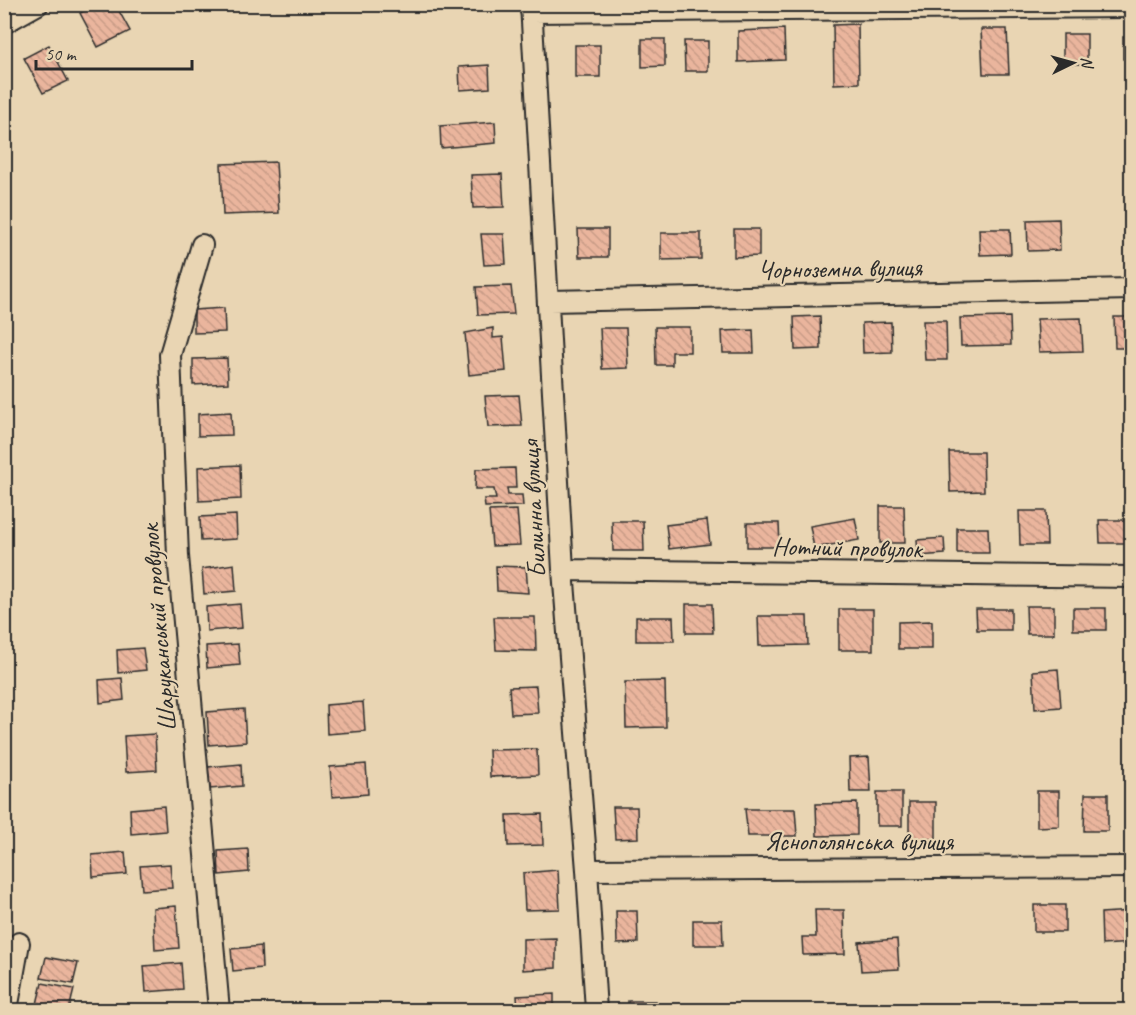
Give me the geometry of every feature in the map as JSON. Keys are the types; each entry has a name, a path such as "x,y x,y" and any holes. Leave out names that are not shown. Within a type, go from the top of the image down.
{"street":[{"path":"4,22 38,4"},
{"path":"531,8 1131,7"},
{"name":"Билинна вулиця","path":"531,8 563,570 596,1011"},
{"name":"Шаруканський провулок","path":"202,245 170,355 178,556 219,1011"},
{"name":"Чорноземна вулиця","path":"549,301 1131,288"},
{"name":"Нотний провулок","path":"563,570 1131,577"},
{"name":"Яснополянська вулиця","path":"587,870 1131,867"},
{"path":"7,1011 19,943"}],"building":[{"path":"97,4 115,4 130,31 98,47 80,13"},
{"path":"858,24 859,83 834,84 833,25"},
{"path":"784,29 785,60 738,62 738,31"},
{"path":"981,29 1007,29 1009,74 983,74"},
{"path":"1063,34 1087,34 1087,64 1063,64"},
{"path":"1123,37 1132,37 1132,58 1123,59"},
{"path":"642,39 665,39 665,66 642,67"},
{"path":"684,41 708,41 708,71 685,71"},
{"path":"49,45 68,81 43,93 24,58"},
{"path":"575,45 600,45 600,77 575,77"},
{"path":"489,65 490,88 460,90 459,67"},
{"path":"495,122 496,143 441,148 440,126"},
{"path":"276,162 279,213 223,215 221,164"},
{"path":"502,174 504,207 473,208 471,175"},
{"path":"1059,219 1060,250 1028,251 1027,220"},
{"path":"578,229 608,229 608,257 579,257"},
{"path":"734,229 759,229 759,256 734,257"},
{"path":"979,229 1010,229 1011,254 980,255"},
{"path":"661,233 701,233 701,259 661,260"},
{"path":"481,234 504,234 506,264 484,265"},
{"path":"511,286 514,314 478,315 476,287"},
{"path":"224,308 225,332 194,333 194,310"},
{"path":"820,316 821,349 795,350 794,317"},
{"path":"1010,317 1011,345 961,346 960,318"},
{"path":"1114,317 1132,317 1132,348 1115,348"},
{"path":"1081,318 1083,351 1039,352 1037,319"},
{"path":"923,321 946,321 947,360 925,360"},
{"path":"891,322 892,352 863,353 862,323"},
{"path":"655,327 690,327 690,352 672,352 672,365 656,365"},
{"path":"493,328 493,338 503,337 506,371 469,375 465,333"},
{"path":"600,328 626,328 628,368 602,369"},
{"path":"753,330 754,353 723,353 722,331"},
{"path":"227,358 228,383 193,385 193,359"},
{"path":"519,395 522,426 488,427 485,396"},
{"path":"231,412 232,435 198,436 198,414"},
{"path":"949,452 983,452 984,491 950,492"},
{"path":"240,465 241,499 199,501 198,467"},
{"path":"515,468 516,488 507,488 508,495 522,495 523,506 485,507 484,499 496,499 494,489 475,489 476,469"},
{"path":"880,506 904,506 905,543 880,543"},
{"path":"517,510 520,545 492,546 489,511"},
{"path":"1019,511 1046,511 1047,545 1020,545"},
{"path":"236,515 237,539 201,541 200,517"},
{"path":"855,518 859,540 814,548 810,526"},
{"path":"707,520 710,544 669,549 666,525"},
{"path":"1099,520 1132,520 1132,543 1100,543"},
{"path":"612,521 643,521 644,551 613,551"},
{"path":"747,523 779,523 780,547 747,547"},
{"path":"957,528 988,528 989,553 957,553"},
{"path":"944,538 945,554 918,556 917,540"},
{"path":"234,564 236,591 204,594 202,569"},
{"path":"496,566 526,567 528,593 497,591"},
{"path":"240,604 242,628 207,631 206,607"},
{"path":"686,604 712,604 713,633 686,633"},
{"path":"1026,606 1054,606 1054,634 1027,634"},
{"path":"1073,608 1106,608 1106,630 1073,630"},
{"path":"839,609 873,609 873,650 839,650"},
{"path":"976,609 1011,609 1011,630 977,630"},
{"path":"758,616 807,616 808,645 759,646"},
{"path":"494,617 535,617 536,651 496,650"},
{"path":"636,617 673,617 674,641 636,641"},
{"path":"932,621 932,649 898,649 898,622"},
{"path":"238,644 240,665 207,668 206,646"},
{"path":"143,648 146,670 118,673 117,650"},
{"path":"1058,669 1061,707 1035,709 1033,671"},
{"path":"122,678 124,700 100,703 99,680"},
{"path":"665,681 666,727 626,728 625,682"},
{"path":"536,686 538,713 511,714 509,687"},
{"path":"363,702 365,731 327,734 326,705"},
{"path":"244,709 246,742 209,745 207,712"},
{"path":"155,734 157,770 126,772 124,736"},
{"path":"537,749 538,775 490,777 489,750"},
{"path":"869,757 871,792 850,792 849,758"},
{"path":"241,764 242,786 210,789 208,767"},
{"path":"366,764 368,794 332,797 330,767"},
{"path":"1037,791 1059,791 1059,826 1037,827"},
{"path":"877,792 902,792 902,826 877,826"},
{"path":"1085,794 1108,794 1108,831 1084,831"},
{"path":"909,802 936,802 936,839 909,839"},
{"path":"857,803 857,835 817,836 816,804"},
{"path":"164,806 166,831 131,834 130,809"},
{"path":"613,807 637,807 638,838 615,839"},
{"path":"745,809 795,809 797,836 748,836"},
{"path":"542,814 543,845 508,846 507,815"},
{"path":"248,849 249,872 219,875 218,851"},
{"path":"125,852 127,874 93,877 92,855"},
{"path":"170,864 172,888 142,890 140,866"},
{"path":"558,870 560,909 525,910 523,873"},
{"path":"1034,905 1065,905 1065,932 1034,932"},
{"path":"176,906 179,948 155,950 153,908"},
{"path":"815,910 844,910 845,954 803,955 802,937 816,937"},
{"path":"616,911 637,911 638,943 617,944"},
{"path":"1132,911 1132,943 1102,945 1101,913"},
{"path":"693,920 722,920 723,945 693,945"},
{"path":"556,938 556,968 523,970 523,939"},
{"path":"897,939 899,969 861,971 859,942"},
{"path":"261,946 262,968 233,971 231,949"},
{"path":"46,957 78,963 73,984 41,978"},
{"path":"181,963 183,989 146,992 144,966"},
{"path":"42,983 74,989 69,1010 37,1004"},
{"path":"554,994 554,1010 518,1010 517,996"},
{"path":"628,1001 656,1001 656,1010 628,1010"}]}
